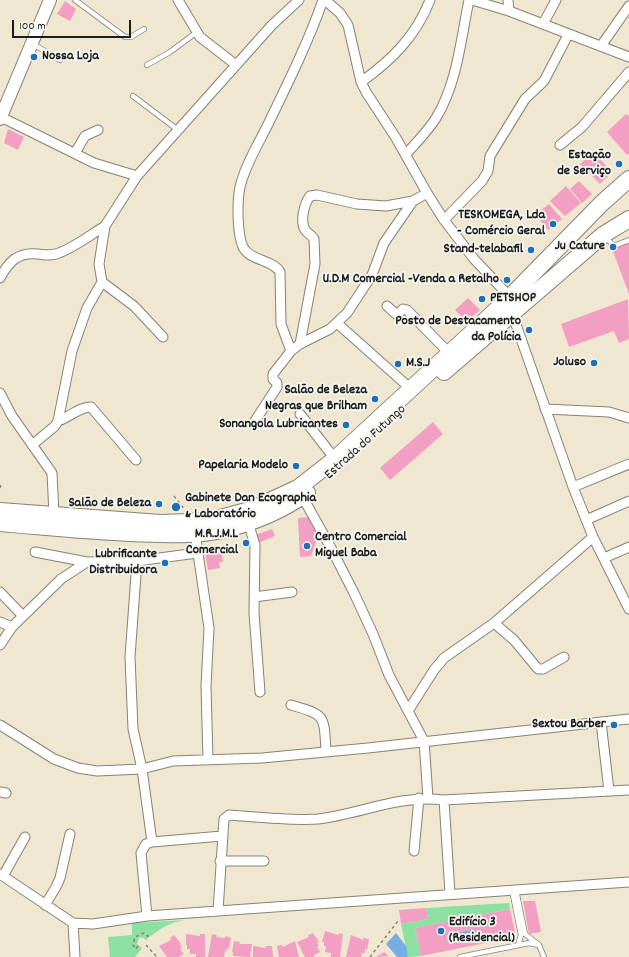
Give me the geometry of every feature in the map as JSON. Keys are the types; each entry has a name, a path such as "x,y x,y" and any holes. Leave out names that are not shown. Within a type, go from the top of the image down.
{"highway":[{"path":"608,198 629,179"},
{"path":"608,198 623,190 629,193"},
{"name":"Estrada do Futungo","path":"0,523 68,529 159,534 192,528 233,515 273,500 298,488 335,459 510,297 608,198"},
{"name":"Estrada do Futungo","path":"0,511 160,523 192,528 229,528 272,513 302,496 336,471 473,346 603,235 629,219"}],"main road":[{"path":"0,118 33,44 50,0"}],"street":[{"path":"178,0 197,32 206,42 236,65"},
{"path":"32,445 55,426 58,421 72,351 87,308 102,282 100,264 105,226 137,176 272,25 299,0"},
{"path":"291,351 281,324 280,272 271,264 247,253 243,246 237,211 238,199 251,157 311,33 324,0 340,13 348,25 361,82 378,112 406,154 427,193 444,220 474,259 510,297"},
{"path":"361,82 389,61 401,48 416,29 430,0"},
{"path":"406,154 435,120 444,103 450,87 470,0 509,11 568,35 629,57"},
{"path":"508,0 509,11"},
{"path":"543,24 556,0"},
{"path":"601,46 629,6"},
{"path":"444,220 486,176 490,156 525,99 544,80 568,35"},
{"path":"560,145 582,127 629,72"},
{"path":"0,118 100,165 137,176"},
{"path":"75,153 85,136 98,130"},
{"path":"300,344 315,264 314,239 305,229 303,219 303,214 310,196 317,195 358,204 386,206 413,201 427,193"},
{"path":"253,424 277,387 278,383 273,379 273,374 291,351 300,344 338,324 347,313 372,275 384,243 413,201"},
{"path":"0,278 5,268 17,256 24,254 49,255 61,253 105,226"},
{"path":"102,282 134,306 163,337"},
{"path":"387,306 397,315 403,309 407,310 449,353"},
{"path":"512,313 545,409 586,520 604,558 625,593 629,609"},
{"path":"338,324 411,389"},
{"path":"0,393 12,416 52,473 54,515"},
{"path":"58,421 69,417 83,408 91,407 136,460"},
{"path":"545,409 609,412 629,418"},
{"path":"300,414 335,459"},
{"path":"573,487 629,464"},
{"path":"302,496 354,593 374,634 389,675 424,741 423,798 414,851"},
{"path":"586,520 629,501"},
{"path":"248,522 254,545 254,613 260,692"},
{"path":"192,528 209,628 206,686 208,760"},
{"path":"408,711 434,670 444,658 494,623 594,537"},
{"path":"604,558 629,546"},
{"path":"35,552 87,562 137,561 197,553"},
{"path":"137,561 130,657 133,729 142,769 152,842"},
{"path":"0,645 12,627 61,579 87,562"},
{"path":"0,592 23,616"},
{"path":"254,597 292,592"},
{"path":"0,622 12,627"},
{"path":"494,623 514,640 538,668 543,669 564,657"},
{"path":"291,705 317,713 325,722 326,751"},
{"path":"0,725 54,759 66,764 97,771 142,769 173,761 262,758 629,719"},
{"path":"601,722 609,791"},
{"path":"218,912 222,836 224,819 229,815 319,819 400,800 423,798 444,800 629,790"},
{"path":"444,800 450,894"},
{"path":"45,905 60,878 70,834"},
{"path":"147,916 141,854 146,844 152,842 222,836"},
{"path":"24,837 2,875 73,923 93,924 147,916 629,882"},
{"path":"220,861 264,861"},
{"path":"73,923 75,957"}],"lane":[{"path":"75,0 125,37 131,37 144,29"},
{"path":"147,65 170,52 197,32"},
{"path":"33,44 60,60"},
{"path":"132,96 178,130"},
{"path":"603,235 614,246 629,240"},
{"path":"514,890 525,934 539,945 544,957"},
{"path":"514,890 522,935 518,945"},
{"path":"460,957 529,943 539,945"}],"path":[{"path":"174,496 184,508 192,528"},
{"path":"370,957 398,921"},
{"path":"135,937 144,933 148,936 145,938"},
{"path":"135,937 133,945 136,950 138,946"},
{"path":"146,945 157,957"}],"green space":[{"path":"509,903 510,909 415,928 421,956 408,957 401,924 428,919 426,908"},
{"path":"185,920 164,927 146,940 142,937 139,938 137,944 142,948 135,957 110,957 108,937 132,935 132,923"}],"water":[{"path":"476,929 477,938 457,942 455,933"},
{"path":"396,933 406,946 408,957 397,957 386,944"}],"building":[{"path":"65,1 76,9 70,21 57,14"},
{"path":"626,114 629,116 629,153 627,155 607,132"},
{"path":"8,129 24,137 18,150 4,143"},
{"path":"592,153 594,153 611,171 611,173 600,184 580,164"},
{"path":"579,181 592,194 582,203 570,189"},
{"path":"566,186 581,203 565,216 550,201"},
{"path":"549,204 562,219 548,230 535,215"},
{"path":"629,243 629,294 612,249"},
{"path":"468,298 480,310 467,322 455,310"},
{"path":"628,299 629,339 619,343 614,331 569,347 561,324"},
{"path":"433,422 443,434 390,480 380,468"},
{"name":"Centro Comercial Miguel Baba","path":"308,517 318,536 311,556 300,557 298,518"},
{"path":"272,529 275,536 258,543 255,535"},
{"path":"221,549 223,562 219,562 220,568 208,570 205,552"},
{"path":"523,901 535,901 541,932 529,934"},
{"path":"426,908 428,919 401,924 399,910"},
{"name":"Edifício 3 (Residencial)","path":"510,909 516,937 421,956 415,928","holes":["476,929 477,938 457,942 455,933"]},
{"path":"325,931 338,935 339,933 343,934 340,957 331,957 331,953 325,952 326,946 324,946 324,942 322,942"},
{"path":"313,933 319,942 317,943 319,946 317,947 320,952 314,955 315,957 305,957 297,942 309,937 308,935"},
{"path":"186,934 200,936 200,934 205,934 205,957 196,957 196,954 190,954 190,949 187,949 186,945"},
{"path":"212,934 217,935 216,937 225,938 225,936 231,938 229,948 225,951 224,957 208,957"},
{"path":"174,935 181,944 180,945 182,948 180,949 184,954 179,957 167,957 159,946 171,940 170,938"},
{"path":"351,935 363,940 363,938 369,939 367,950 365,949 365,953 362,953 361,957 346,957"},
{"path":"234,941 240,942 239,944 252,944 250,957 233,956 232,952"},
{"path":"295,941 299,957 279,957 277,946 282,945 283,947"},
{"path":"253,946 266,948 266,946 272,946 273,957 253,957"},
{"path":"384,952 389,956 376,957"}],"place":[{"name":"Nossa Loja","path":"34,57"},
{"name":"Estação de Serviço","path":"619,164"},
{"name":"TESKOMEGA, Lda - Comércio Geral","path":"553,224"},
{"name":"Ju Cature","path":"613,247"},
{"name":"Stand-telabafil","path":"531,250"},
{"name":"U.D.M Comercial -Venda a Retalho","path":"507,280"},
{"name":"PETSHOP","path":"482,299"},
{"name":"Posto de Destacamento da Polícia","path":"529,330"},
{"name":"Joluso","path":"594,363"},
{"name":"M.S.J","path":"398,364"},
{"name":"Salão de Beleza Negras que Brilham","path":"375,399"},
{"name":"Sonangola Lubricantes","path":"346,425"},
{"name":"Papelaria Modelo","path":"296,466"},
{"name":"Salão de Beleza","path":"159,504"},
{"name":"Gabinete Dan Ecographia & Laboratório","path":"176,507"},
{"name":"M.R.J.M.L Comercial","path":"246,543"},
{"name":"Centro Comercial Miguel Baba","path":"307,546"},
{"name":"Lubrificante Distribuidora","path":"165,563"},
{"name":"Sextou Barber","path":"614,725"},
{"name":"Edifício 3 (Residencial)","path":"441,931"}]}
